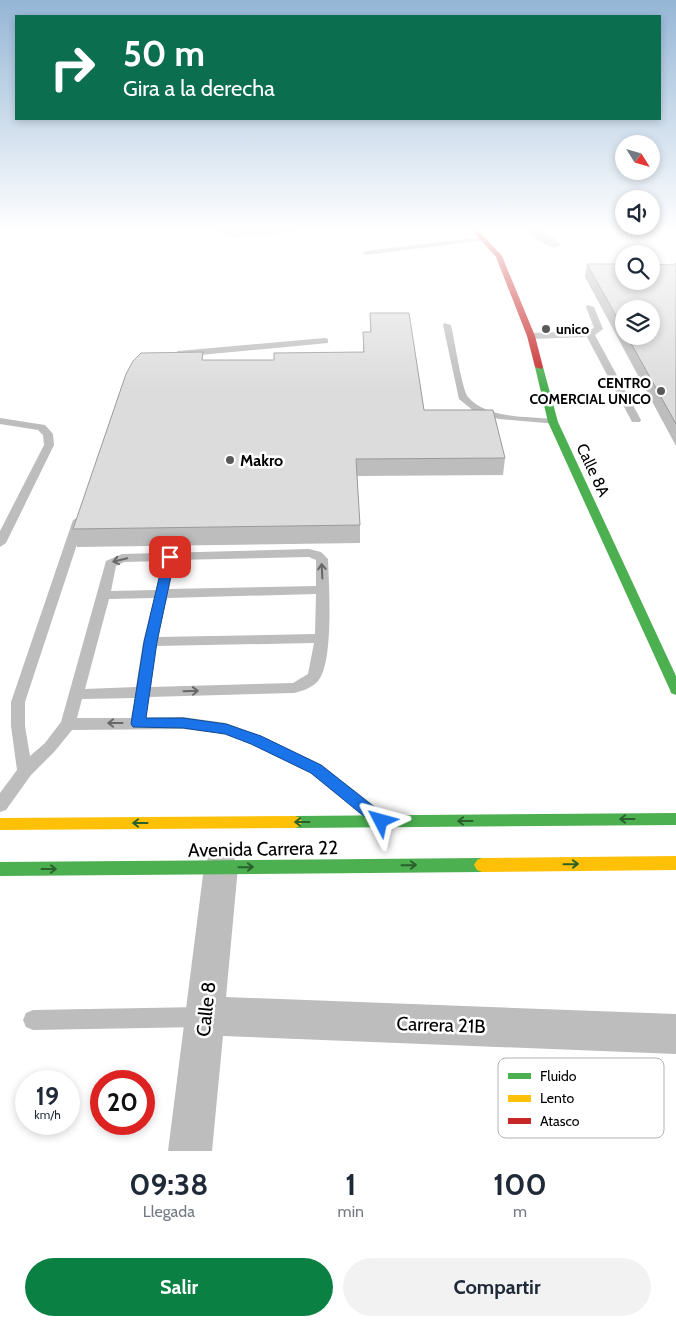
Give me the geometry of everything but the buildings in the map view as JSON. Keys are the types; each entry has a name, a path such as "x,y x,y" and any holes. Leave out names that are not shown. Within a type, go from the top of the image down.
{"street":[{"name":"Calle 8A","path":"509,282 531,336 553,422 676,690"},
{"name":"Avenida Carrera 22","path":"0,824 676,819"},
{"name":"Avenida Carrera 22","path":"0,869 676,863"},
{"name":"Calle 8","path":"190,1151 221,867"},
{"name":"Carrera 21B","path":"206,1016 676,1034"}],"lane":[{"path":"531,336 590,334 600,329 590,307"},
{"path":"447,325 462,397 478,410 503,417 553,422"},
{"path":"590,334 636,420"},
{"path":"162,356 325,341"},
{"path":"0,421 41,427 48,434 50,446 0,544"},
{"path":"25,772 18,726 18,702 83,507"},
{"path":"0,805 25,772 68,724 78,694 104,595 110,564 115,560 309,553 322,560 321,638 315,674 308,682 294,688 78,694"},
{"path":"138,724 150,642 170,557"},
{"path":"104,595 323,590"},
{"path":"150,642 321,638"},
{"path":"68,724 183,723 226,729 256,740 316,769 381,821"},
{"path":"33,1020 206,1016"}],"traffic: fast":[{"path":"539,367 553,422 676,690"},
{"path":"295,822 676,819"},
{"path":"0,869 482,865"}],"traffic: slow":[{"path":"0,824 295,822"},
{"path":"482,865 676,863"}],"traffic: jam":[{"path":"509,282 531,336 539,367"}],"place":[{"name":"unico","path":"546,329"},
{"name":"CENTRO COMERCIAL UNICO","path":"661,391"},
{"name":"Makro","path":"230,460"}],"route":[{"path":"170,557 150,642 138,724 183,723 226,729 256,740 316,769 381,821"}]}
